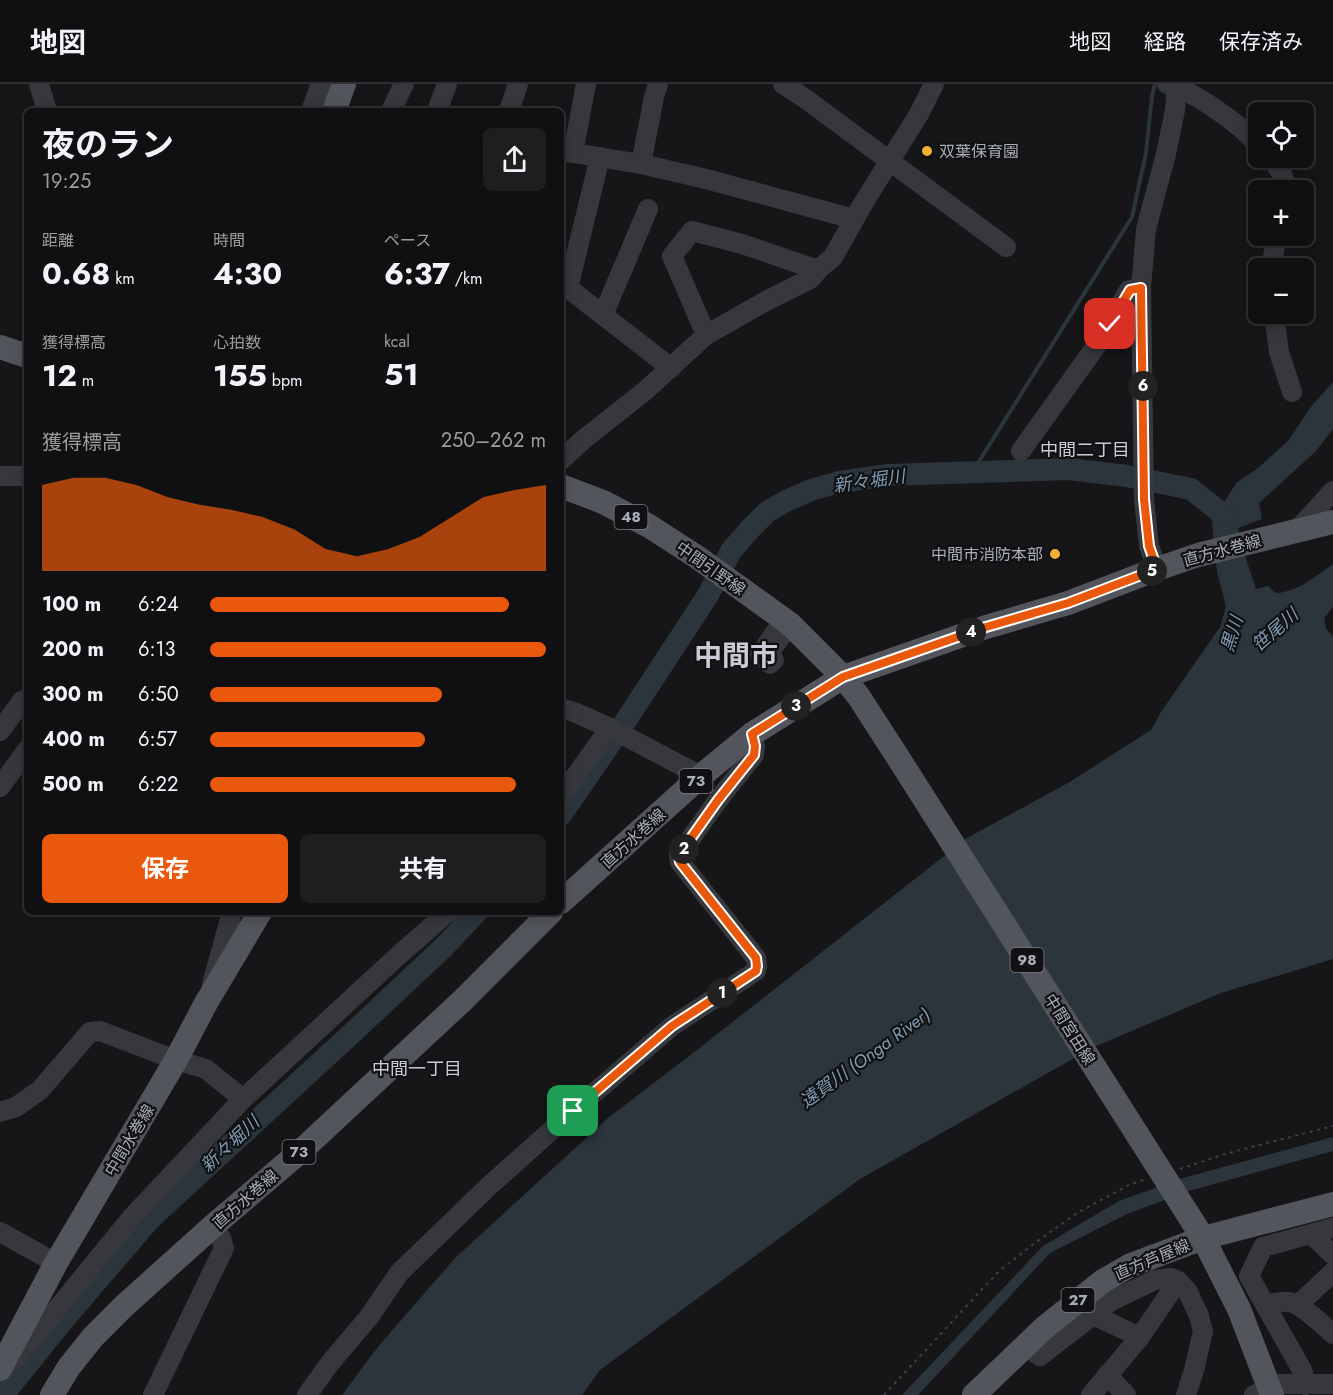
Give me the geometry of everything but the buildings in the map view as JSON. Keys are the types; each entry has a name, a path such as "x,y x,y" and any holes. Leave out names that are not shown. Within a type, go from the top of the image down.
{"main road":[{"path":"335,108 344,84"},
{"path":"0,347 24,355"},
{"name":"中間引野線","path":"564,487 603,502 697,557 787,622 843,677"},
{"name":"直方水巻線","path":"564,899 701,776 752,734 843,677 986,627 1068,603 1198,555 1333,522"},
{"name":"中間宮田線","path":"843,677 859,697 1198,1231 1239,1310 1265,1391"},
{"name":"中間水巻線","path":"0,1369 56,1263 258,915"},
{"name":"直方水巻線","path":"52,1395 69,1367 93,1337 124,1306 343,1113 463,1000 548,915"},
{"name":"直方芦屋線","path":"974,1395 1052,1321 1103,1281 1131,1265 1198,1231 1333,1204"}],"street":[{"path":"39,84 46,108"},
{"path":"312,108 321,84"},
{"path":"392,108 404,84"},
{"path":"438,108 447,84"},
{"path":"510,108 518,84"},
{"path":"586,84 567,152 641,164 702,178 854,219"},
{"path":"641,164 658,84"},
{"path":"783,84 1006,247"},
{"path":"564,457 645,391 706,335 810,279 832,257 919,114 934,84"},
{"path":"1173,85 1210,105 1248,135"},
{"path":"1157,569 1149,546 1144,499 1141,288 1146,229 1175,110 1173,85"},
{"path":"600,157 565,286 670,368"},
{"path":"603,315 648,209"},
{"path":"706,335 672,256 692,231 742,244 818,270"},
{"path":"1021,451 1099,342 1130,290 1141,288"},
{"path":"1276,324 1280,352 1292,392"},
{"path":"0,476 24,476"},
{"path":"1298,530 1333,491"},
{"path":"0,731 22,701 24,701"},
{"path":"564,709 610,728 701,776"},
{"path":"564,792 610,728"},
{"path":"308,1395 330,1363 369,1317 399,1273 489,1186 672,1026 756,971 756,958 680,862 679,855 718,800 754,755 755,746 752,734"},
{"path":"0,787 24,754"},
{"path":"206,1004 231,915"},
{"path":"0,1369 17,1358 132,1217 243,1099 399,954 444,915"},
{"path":"0,1112 16,1107 39,1090 90,1032 100,1031 206,1069 243,1099"},
{"path":"153,1395 224,1248 213,1226"},
{"path":"1306,1385 1302,1370 1249,1276 1263,1247 1333,1228"},
{"path":"0,1232 56,1263"},
{"path":"1311,1234 1333,1255"},
{"path":"1298,1305 1333,1272"},
{"path":"1025,1346 1040,1356 1111,1301 1155,1280 1171,1278 1178,1281 1188,1292 1203,1331 1186,1395"},
{"path":"1091,1395 1140,1337 1178,1281"},
{"path":"1265,1304 1290,1302 1298,1305 1333,1334"},
{"path":"1093,1315 1140,1337"},
{"path":"1107,1376 1126,1395"},
{"path":"1265,1391 1333,1384"}],"path":[{"path":"1172,1171 1333,1126"},
{"path":"884,1395 999,1271 1077,1213 1129,1185 1150,1178"}],"water":[{"path":"1333,382 1333,429 1316,451 1259,503 1262,519 1238,528 1256,589 1268,586 1276,593 1292,590 1333,564 1333,607 1324,618 1326,629 1333,636 1333,959 1221,993 1094,1047 860,1179 600,1370 582,1395 342,1395 377,1348 455,1258 608,1118 967,838 1068,783 1151,730 1220,627 1226,607 1217,571 1212,523 1236,483 1257,469 1288,441 1310,408"},
{"path":"1333,1137 1333,1151 1189,1191 1127,1214 1050,1253 918,1395 902,1395 1043,1246 1119,1201 1183,1178"}],"waterway":[{"path":"975,471 1132,217 1146,153 1155,84"},
{"name":"新々堀川","path":"564,811 708,595 731,551 767,512 786,501 811,490 839,482 889,475 1069,469 1127,476 1191,489 1225,516"},
{"name":"新々堀川","path":"3,1395 150,1219 444,947 474,915"}],"place":[{"name":"双葉保育園","path":"927,151"},
{"name":"中間市消防本部","path":"1055,554"}],"district":[{"name":"中間二丁目","path":"1085,450"},
{"name":"中間市","path":"736,655"},
{"name":"中間一丁目","path":"417,1069"}],"route":[{"path":"573,1111 672,1026 756,971 756,958 680,862 679,855 718,800 754,755 755,746 752,734 843,677 986,627 1068,603 1157,569 1149,546 1144,499 1141,288 1130,290 1110,324"}],"water label":[{"name":"笹尾川","path":"1275,630"},
{"name":"黒川","path":"1232,634"},
{"name":"遠賀川 (Onga River)","path":"865,1058"}]}
